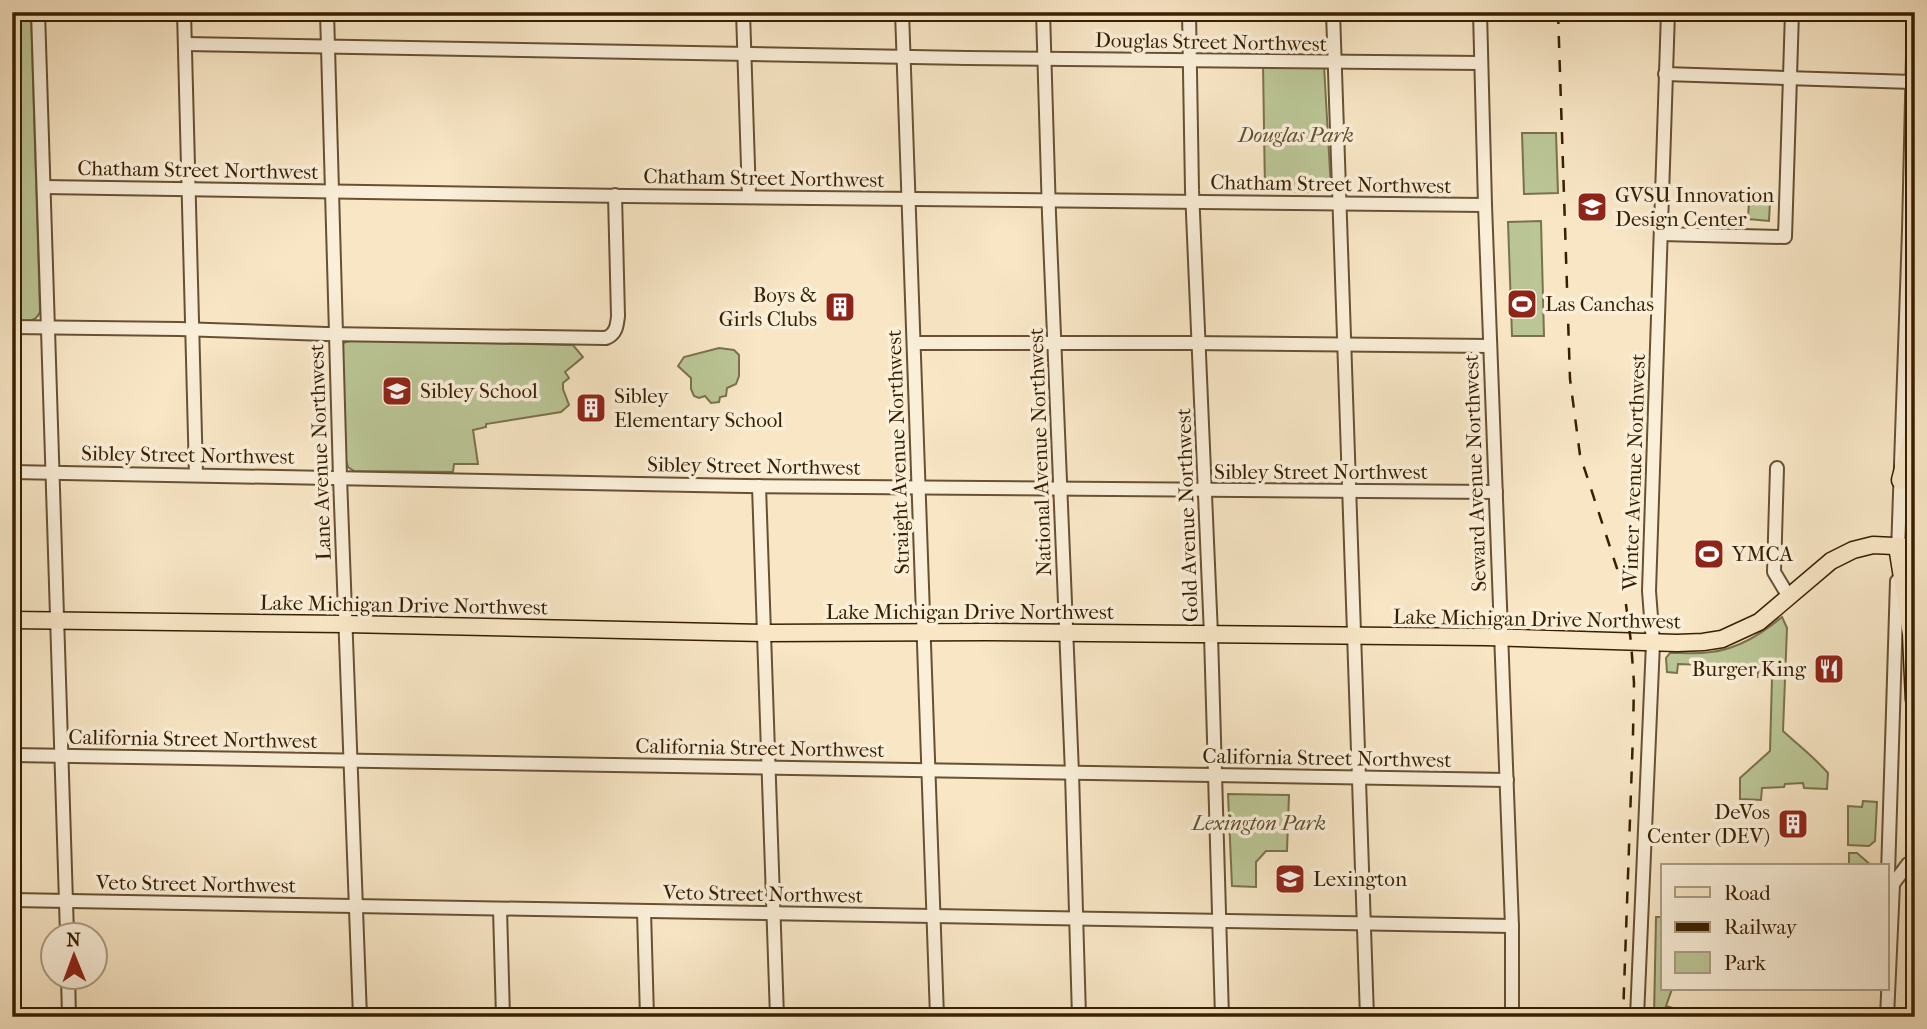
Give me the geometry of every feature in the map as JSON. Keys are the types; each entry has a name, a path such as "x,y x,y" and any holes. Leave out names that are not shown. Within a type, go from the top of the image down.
{"highway":[{"path":"1901,480 1915,429"},
{"path":"1906,546 1915,700"}],"main road":[{"name":"Lake Michigan Drive Northwest","path":"12,620 764,633 1501,637 1653,643 1703,642 1722,639 1759,622 1831,561 1853,550 1874,545 1906,546"}],"street":[{"path":"38,12 67,920"},
{"path":"184,12 196,475"},
{"name":"Lane Avenue Northwest","path":"327,12 335,334 360,1017"},
{"path":"743,12 749,197"},
{"name":"Straight Avenue Northwest","path":"902,12 937,1017"},
{"name":"National Avenue Northwest","path":"1043,12 1079,1017"},
{"name":"Gold Avenue Northwest","path":"1188,12 1223,1017"},
{"path":"1333,12 1367,1017"},
{"name":"Seward Avenue Northwest","path":"1480,12 1512,926 1512,1017"},
{"name":"Winter Avenue Northwest","path":"1637,1017 1653,643 1649,591 1668,12"},
{"path":"1661,234 1785,237 1792,12"},
{"path":"1887,1017 1893,884 1888,874 1906,546 1901,480 1914,12"},
{"name":"Douglas Street Northwest","path":"184,44 1190,61 1481,63"},
{"path":"1665,74 1913,82"},
{"name":"Chatham Street Northwest","path":"44,187 1485,205"},
{"path":"12,327 593,339 610,336 617,326 618,316 615,195"},
{"path":"914,342 1490,346"},
{"path":"1777,468 1774,572 1789,597"},
{"name":"Sibley Street Northwest","path":"12,472 760,486 1496,492"},
{"path":"760,486 777,1017"},
{"name":"California Street Northwest","path":"12,755 1507,780"},
{"path":"1889,858 1915,859"},
{"path":"1893,884 1915,859"},
{"name":"Veto Street Northwest","path":"12,900 1512,926"},
{"path":"500,909 503,1017"},
{"path":"644,911 647,1017"},
{"path":"68,990 69,1017"}],"green space":[{"path":"12,12 31,12 40,312 32,320 25,321 12,321"},
{"name":"Douglas Park","path":"1263,64 1324,65 1331,189 1325,192 1265,191"},
{"path":"1522,133 1556,133 1558,193 1524,194"},
{"path":"1749,201 1770,201 1769,221 1748,219"},
{"path":"1541,221 1544,336 1512,336 1508,222"},
{"path":"353,340 573,345 583,357 565,372 569,378 563,383 563,389 569,405 561,412 486,424 486,427 473,430 478,464 454,464 453,472 354,471 348,467 345,457 342,346 343,343"},
{"path":"719,348 734,350 739,355 739,376 736,384 727,388 726,396 720,397 719,402 711,403 705,396 694,396 691,378 678,366 684,357"},
{"path":"1782,617 1787,628 1783,731 1828,773 1827,789 1804,788 1803,783 1785,784 1784,787 1762,788 1761,800 1740,799 1740,778 1770,751 1772,678 1758,677 1758,667 1678,664 1677,673 1667,672 1666,658 1670,653 1706,653 1731,648 1757,635"},
{"name":"Lexington Park","path":"1228,794 1289,795 1287,851 1266,851 1256,862 1256,887 1232,886"},
{"path":"1863,801 1877,802 1875,841 1869,846 1848,845 1848,806 1862,807"},
{"path":"1849,853 1857,853 1870,864 1849,864"},
{"path":"1656,917 1661,917 1661,990 1672,990 1666,1006 1703,1017 1654,1017"}],"railway":[{"path":"1558,12 1570,379 1580,455 1624,590 1634,683 1623,1017"}],"place":[{"name":"GVSU Innovation Design Center","path":"1592,207"},
{"name":"Las Canchas","path":"1522,304"},
{"name":"Boys & Girls Clubs","path":"840,307"},
{"name":"Sibley School","path":"397,391"},
{"name":"Sibley Elementary School","path":"591,408"},
{"name":"YMCA","path":"1709,554"},
{"name":"Burger King","path":"1829,669"},
{"name":"DeVos Center (DEV)","path":"1793,824"},
{"name":"Lexington","path":"1290,879"}]}
